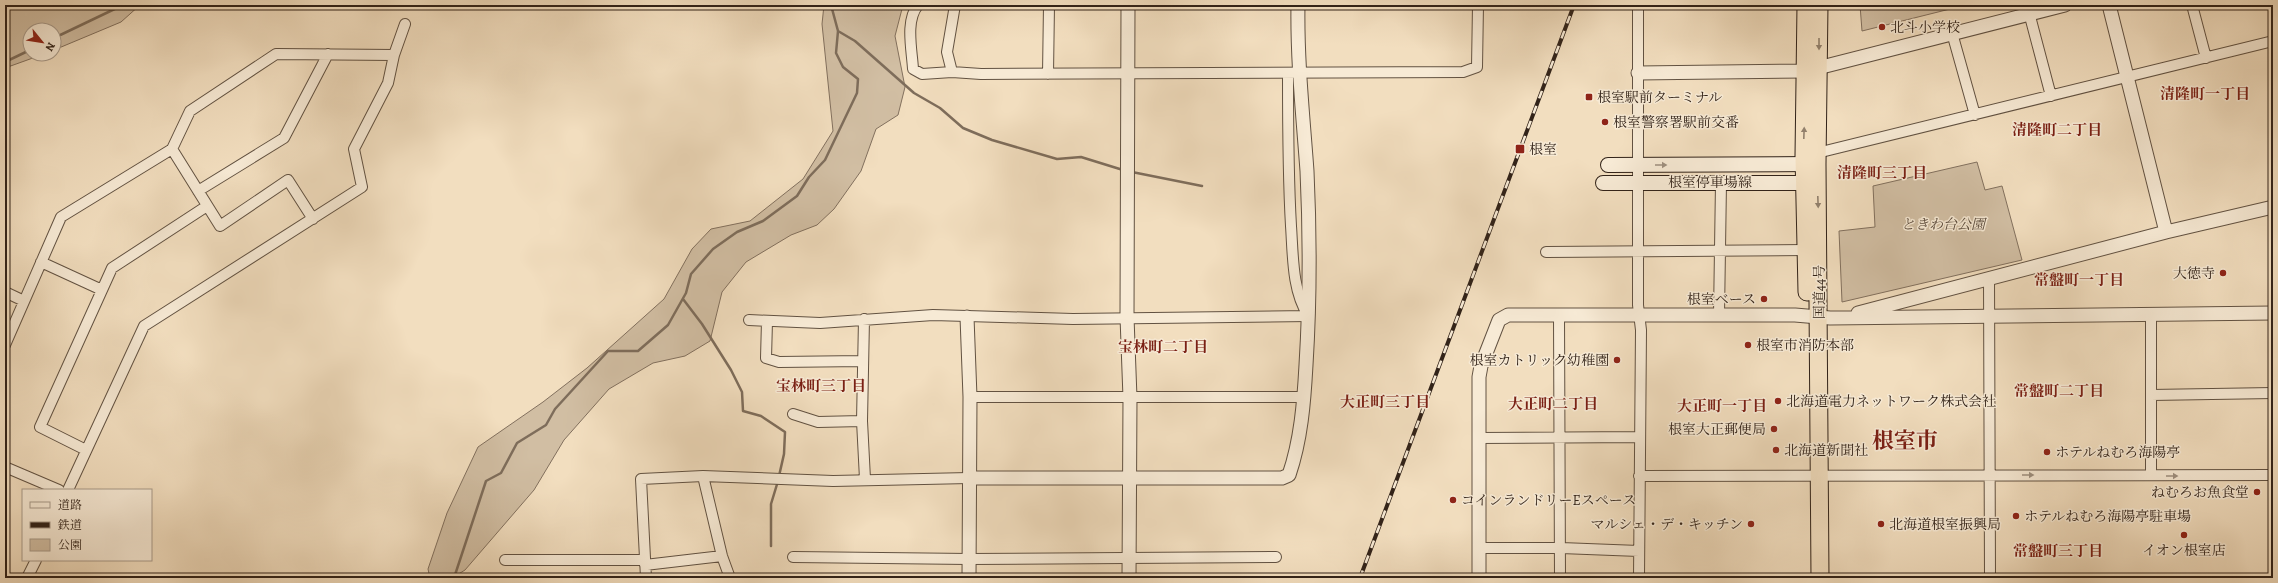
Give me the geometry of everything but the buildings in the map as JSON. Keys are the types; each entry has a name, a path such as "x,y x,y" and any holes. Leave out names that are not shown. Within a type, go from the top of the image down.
{"highway":[{"name":"国道44号","path":"1806,5 1812,70"},
{"name":"国道44号","path":"1808,578 1813,475 1811,183 1812,70 1819,5"},
{"name":"国道44号","path":"1811,183 1806,250 1813,317"},
{"name":"国道44号","path":"1813,475 1820,578"}],"main road":[{"name":"根室停車場線","path":"1608,165 1811,159"},
{"name":"根室停車場線","path":"1603,183 1811,183"}],"street":[{"path":"918,5 914,10 910,30 913,69 922,74 952,72 981,74 1294,74 1462,72 1477,68 1478,5"},
{"path":"952,72 947,52 955,5"},
{"path":"1048,74 1049,5"},
{"path":"1128,5 1126,318 1130,398 1129,578"},
{"path":"1298,5 1288,168 1292,243 1296,280 1303,307 1309,316"},
{"path":"1638,5 1638,252 1640,315 1639,578"},
{"path":"1638,73 1812,70 1952,33 2028,9 2065,5"},
{"path":"2109,5 2166,232"},
{"path":"2192,5 2206,58"},
{"path":"2028,9 2050,96"},
{"path":"68,489 144,326 362,187 354,149 388,83 394,55 404,24"},
{"path":"1952,33 1975,115"},
{"path":"1811,159 1975,115 2273,41"},
{"path":"5,345 61,217 172,149 190,111 276,54 394,55"},
{"path":"198,191 284,138 328,54"},
{"path":"646,578 641,479 703,476 833,481 866,479 969,478 1282,478 1290,475 1298,441 1304,397 1309,316 1307,174 1294,74"},
{"path":"172,149 220,226 288,180 313,219"},
{"path":"1719,315 1721,182"},
{"path":"86,450 40,427 112,268 207,206"},
{"path":"1839,318 2166,232 2273,207"},
{"path":"1546,252 1719,252 1806,250"},
{"path":"41,262 102,290"},
{"path":"1989,278 1990,578"},
{"path":"5,292 24,301"},
{"path":"1479,578 1480,372 1499,320 1508,315 1795,315 1839,318 2273,313"},
{"path":"749,320 820,323 933,315 1073,320 1309,316"},
{"path":"2151,315 2151,475"},
{"path":"1559,316 1560,578"},
{"path":"967,317 970,397 969,578"},
{"path":"864,319 862,422 866,479"},
{"path":"768,321 766,358 780,362 863,361"},
{"path":"2151,395 2273,393"},
{"path":"970,397 1304,397"},
{"path":"793,414 818,422 862,422"},
{"path":"1479,438 1640,437"},
{"path":"5,467 57,489"},
{"path":"1639,476 1989,474 2273,475"},
{"path":"703,476 722,556 730,578"},
{"path":"1479,548 1561,548 1639,551"},
{"path":"505,560 645,562 722,556"},
{"path":"793,557 969,559 1276,557"},
{"path":"27,578 36,561"}],"green space":[{"path":"26,5 140,5 121,22 62,47 62,22 22,22 22,62 5,68 5,8"},
{"path":"824,5 903,5 895,36 905,87 898,115 876,129 861,171 834,209 817,225 791,235 746,262 722,292 710,341 685,356 653,363 609,389 564,440 534,490 465,570 452,578 430,578 428,569 447,513 478,447 543,402 587,368 664,299 692,249 711,229 750,221 803,179 833,131 822,24"},
{"path":"1860,5 1966,5 1862,31"},
{"name":"ときわ台公園","path":"1977,162 1985,190 2002,186 2022,260 1842,302 1839,231 1875,227 1873,186"}],"waterway":[{"path":"62,34 123,5"},
{"path":"454,578 486,481 501,473 517,443 546,425 555,409 608,351 638,351 668,325 686,293 691,274 713,249 737,232 763,221 797,196 809,177 825,160 857,93 858,79 843,67 836,53 838,31 831,5"},
{"path":"838,31 855,41 914,93 940,108 963,128 992,140 1057,159 1081,157 1123,170"},
{"path":"5,62 22,54"},
{"path":"1132,172 1202,186"},
{"path":"683,299 702,324 731,370 742,392 743,411 761,416 785,432 784,454 779,476"},
{"path":"771,546 771,504 778,481"}],"railway":[{"path":"1360,578 1574,5"}],"place":[{"name":"北斗小学校","path":"1882,27"},
{"name":"根室駅前ターミナル","path":"1589,97"},
{"name":"根室警察署駅前交番","path":"1605,122"},
{"name":"根室","path":"1520,149"},
{"name":"大徳寺","path":"2223,273"},
{"name":"根室ベース","path":"1764,299"},
{"name":"根室市消防本部","path":"1748,345"},
{"name":"根室カトリック幼稚園","path":"1617,360"},
{"name":"北海道電力ネットワーク株式会社","path":"1778,401"},
{"name":"根室大正郵便局","path":"1774,429"},
{"name":"北海道新聞社","path":"1776,450"},
{"name":"ホテルねむろ海陽亭","path":"2047,452"},
{"name":"ねむろお魚食堂","path":"2257,492"},
{"name":"コインランドリーEスペース","path":"1453,500"},
{"name":"ホテルねむろ海陽亭駐車場","path":"2016,516"},
{"name":"マルシェ・デ・キッチン","path":"1751,524"},
{"name":"北海道根室振興局","path":"1881,524"},
{"name":"イオン根室店","path":"2184,535"}],"district":[{"name":"清隆町一丁目","path":"2205,94"},
{"name":"清隆町二丁目","path":"2057,130"},
{"name":"清隆町三丁目","path":"1882,173"},
{"name":"常盤町一丁目","path":"2079,280"},
{"name":"宝林町二丁目","path":"1163,347"},
{"name":"宝林町三丁目","path":"821,386"},
{"name":"常盤町二丁目","path":"2059,391"},
{"name":"大正町三丁目","path":"1385,402"},
{"name":"大正町二丁目","path":"1553,404"},
{"name":"大正町一丁目","path":"1722,406"},
{"name":"根室市","path":"1905,441"},
{"name":"常盤町三丁目","path":"2058,551"}]}
